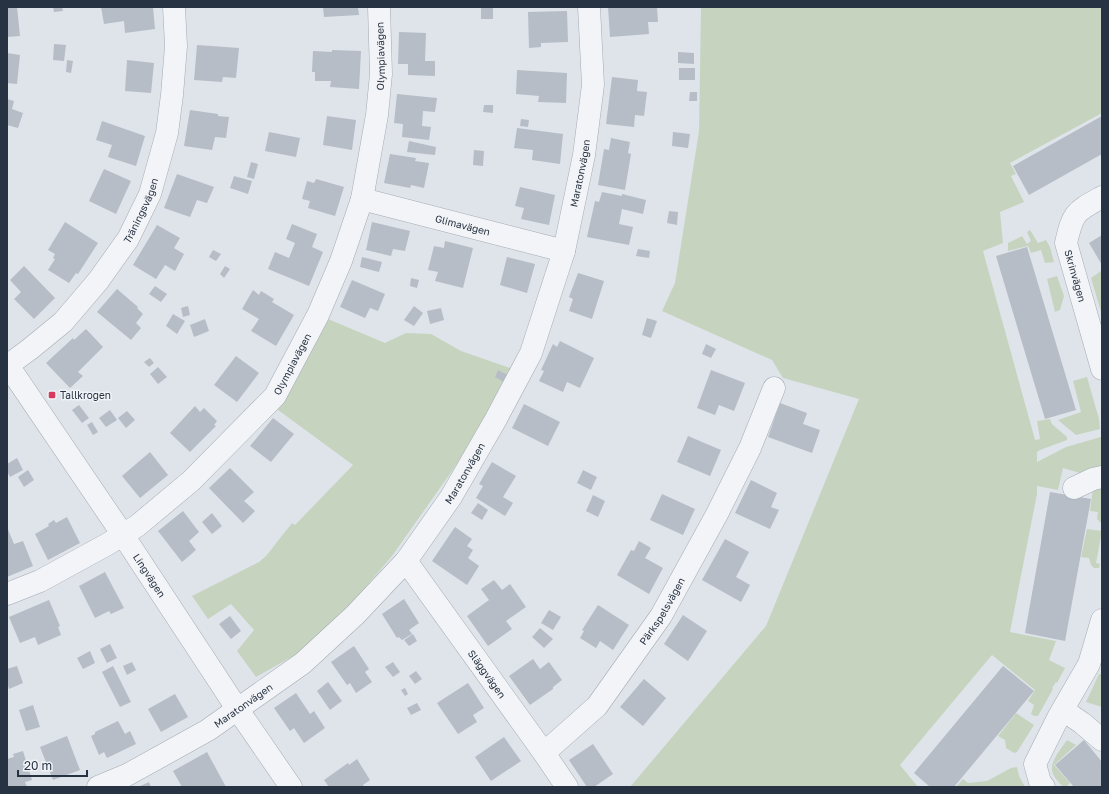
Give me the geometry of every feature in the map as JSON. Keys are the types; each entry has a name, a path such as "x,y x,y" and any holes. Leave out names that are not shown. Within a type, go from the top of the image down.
{"street":[{"name":"Träningsvägen","path":"7,365 30,349 63,322 98,282 128,239 150,194 166,133 172,95 176,46 174,7"},
{"name":"Olympiavägen","path":"7,594 40,581 106,545 137,526 191,481 275,396 318,315 341,261 362,199 377,115 381,74 379,7"},
{"name":"Maratonvägen","path":"98,787 127,775 208,730 303,663 355,614 406,561 451,497 496,419 531,353 564,251 584,154 593,84 589,7"},
{"name":"Skrinvägen","path":"1102,197 1081,209 1074,216 1070,224 1066,243 1102,369"},
{"name":"Glimavägen","path":"362,199 564,251"},
{"name":"Lingvägen","path":"7,365 123,535 238,710 291,787"},
{"name":"Pärkspelsvägen","path":"544,753 597,706 661,616 717,514 750,448 774,388"},
{"path":"1074,488 1093,479 1102,477"},
{"name":"Släggvägen","path":"406,561 567,787"},
{"path":"1044,787 1040,782 1035,764 1089,664 1102,620"},
{"path":"1063,710 1102,740"}],"green space":[{"path":"701,7 1102,7 1102,113 1010,163 1016,174 1011,176 1024,202 1000,212 1003,243 983,251 1035,440 1040,439 1037,421 1050,419 1052,424 1067,437 1067,440 1037,452 1037,462 1066,447 1101,437 1102,475 1093,477 1063,468 1058,490 1037,486 1037,494 1010,632 1056,641 1049,660 1065,668 1057,683 1056,682 1052,688 1053,689 1038,716 1034,716 1031,714 1034,705 1028,701 1035,690 992,655 900,765 918,787 630,787 766,626 859,399 783,378 772,360 662,311 675,283 699,131"},
{"path":"1030,230 1038,243 1046,240 1050,247 1054,262 1045,263 1041,250 1031,253 1028,246 1008,251 1008,243 1022,236 1027,244 1031,241 1027,232"},
{"path":"1101,271 1102,272 1102,315 1091,278"},
{"path":"1057,276 1064,296 1060,310 1055,312 1047,279"},
{"path":"328,319 385,343 406,333 431,334 461,351 513,369 475,436 392,556 347,609 295,655 256,677 237,651 254,630 231,604 208,619 192,596 259,562 266,556 292,523 295,525 353,465 274,407"},
{"path":"1087,377 1099,419 1100,429 1076,435 1058,420 1081,412 1073,381"},
{"path":"1102,484 1101,523 1097,519 1098,512 1090,511 1093,488"},
{"path":"1087,529 1102,531 1096,563 1100,564 1099,568 1094,568 1091,565 1089,558 1081,557"},
{"path":"1099,674 1102,674 1102,707 1086,702"},
{"path":"1016,713 1034,725 1017,752 1014,753 1006,748 1005,740 998,736"},
{"path":"1067,740 1076,745 1054,765 1070,783 1066,787 1063,787 1054,776 1052,765 1056,756"},
{"path":"1017,767 1019,776 1025,787 956,787 963,779 968,783 987,781 1011,768"}],"building":[{"path":"7,7 17,7 20,36 7,37"},
{"path":"53,7 62,7 63,11 54,12"},
{"path":"101,7 153,7 155,29 125,33 124,21 104,24"},
{"path":"323,7 358,7 359,15 324,17"},
{"path":"481,7 493,7 493,19 481,19"},
{"path":"608,7 657,7 658,22 648,22 649,34 610,37"},
{"path":"567,11 568,42 541,43 541,47 529,48 528,12"},
{"path":"399,32 426,33 425,61 435,61 435,76 408,75 408,64 398,64"},
{"path":"54,44 66,45 64,61 53,60"},
{"path":"197,45 239,48 236,78 223,77 222,82 194,80"},
{"path":"332,50 361,51 359,89 330,87 331,81 315,81 315,72 312,72 313,51 332,52"},
{"path":"678,52 694,53 694,64 678,63"},
{"path":"7,53 20,55 17,84 7,83"},
{"path":"67,60 73,61 71,73 66,72"},
{"path":"127,60 154,63 151,93 125,91"},
{"path":"679,68 695,68 695,80 679,80"},
{"path":"517,70 567,73 566,103 538,102 539,96 516,94"},
{"path":"612,77 638,80 637,91 647,92 644,116 635,115 634,127 606,124"},
{"path":"690,92 697,92 697,101 689,101"},
{"path":"397,94 437,98 435,112 423,111 422,126 431,127 429,140 402,137 403,124 394,123"},
{"path":"7,99 14,101 12,109 23,113 18,128 7,125"},
{"path":"484,105 493,105 493,113 483,112"},
{"path":"190,110 229,117 226,138 215,137 212,150 184,146"},
{"path":"327,116 356,120 352,150 323,145"},
{"path":"1102,116 1102,154 1029,195 1013,166"},
{"path":"521,119 529,120 528,127 520,126"},
{"path":"102,121 145,136 136,166 108,157 112,145 96,140"},
{"path":"517,128 563,134 560,164 532,160 533,150 514,148"},
{"path":"269,132 300,138 296,157 265,151"},
{"path":"673,132 690,134 688,148 672,146"},
{"path":"611,138 630,142 628,153 631,154 625,190 598,185 604,149 609,150"},
{"path":"409,141 436,147 435,155 407,152"},
{"path":"474,150 484,151 483,166 473,165"},
{"path":"390,154 416,158 415,161 429,163 424,188 411,185 410,188 384,183"},
{"path":"251,162 258,164 254,179 247,177"},
{"path":"104,169 131,181 116,214 89,201"},
{"path":"177,174 214,187 207,203 197,200 190,217 164,208"},
{"path":"234,176 252,181 248,194 230,188"},
{"path":"316,179 344,187 335,216 308,208 310,201 302,199 307,181 314,183"},
{"path":"520,187 555,195 549,225 521,219 524,208 515,206"},
{"path":"602,192 622,196 622,194 646,200 643,214 622,209 619,224 633,227 629,245 587,237 595,201 599,202"},
{"path":"669,211 678,212 677,225 667,223"},
{"path":"65,222 98,243 78,274 76,273 69,283 48,270 55,259 53,258 55,254 48,250"},
{"path":"372,222 410,231 405,251 393,249 391,256 366,250"},
{"path":"292,224 317,234 312,247 323,252 309,286 268,269 275,252 289,258 295,243 286,239"},
{"path":"157,225 180,238 174,248 184,254 175,271 165,265 156,279 133,265"},
{"path":"1102,235 1102,265 1089,243"},
{"path":"445,241 473,248 463,288 435,281 438,272 428,270 434,246 444,248"},
{"path":"1027,247 1076,410 1045,419 996,256"},
{"path":"638,249 650,251 649,258 636,256"},
{"path":"213,250 221,254 216,261 209,257"},
{"path":"362,257 382,262 379,272 360,267"},
{"path":"507,257 535,264 527,293 500,285"},
{"path":"24,266 55,298 34,319 14,299 21,292 10,280"},
{"path":"225,266 230,269 224,278 220,274"},
{"path":"578,273 604,281 592,319 569,311 573,299 569,297"},
{"path":"411,278 419,280 417,288 410,286"},
{"path":"352,280 385,294 378,311 370,308 365,318 340,307"},
{"path":"155,286 167,294 161,302 149,294"},
{"path":"117,289 138,307 137,308 143,314 136,323 141,328 131,340 97,312"},
{"path":"253,290 259,295 261,291 274,299 272,302 294,315 276,346 251,331 259,319 242,309"},
{"path":"188,306 190,315 183,317 181,308"},
{"path":"414,306 423,313 414,326 404,320"},
{"path":"441,308 444,320 430,324 427,311"},
{"path":"173,314 185,321 177,334 166,326"},
{"path":"647,318 657,321 651,338 642,335"},
{"path":"205,319 209,331 194,337 190,325"},
{"path":"86,329 103,347 78,372 83,376 70,388 46,363 73,338 74,340"},
{"path":"560,341 594,358 580,388 567,382 563,392 539,381 544,371 541,370 553,344 557,347"},
{"path":"706,344 716,349 711,358 702,354"},
{"path":"236,356 259,373 237,402 214,385"},
{"path":"150,358 154,363 149,367 144,362"},
{"path":"158,367 167,377 158,384 150,374"},
{"path":"498,370 508,375 504,382 495,377"},
{"path":"711,370 745,383 734,411 719,405 715,415 697,408"},
{"path":"780,403 807,413 803,424 820,430 812,453 768,437"},
{"path":"524,404 560,422 548,446 512,428"},
{"path":"79,405 89,418 82,423 72,410"},
{"path":"195,406 200,412 204,408 217,421 214,425 216,426 190,452 170,433"},
{"path":"110,410 117,420 106,427 99,418"},
{"path":"127,411 135,420 126,428 118,418"},
{"path":"273,418 294,434 271,462 250,446"},
{"path":"92,422 98,432 93,435 87,425"},
{"path":"688,436 721,450 710,476 677,462"},
{"path":"150,452 168,475 140,498 122,476"},
{"path":"17,458 23,470 10,477 7,471 7,464"},
{"path":"492,462 516,476 503,497 513,503 505,516 476,498 483,486 479,484"},
{"path":"230,468 254,492 244,501 255,511 243,523 209,488"},
{"path":"28,470 34,480 24,487 18,477"},
{"path":"583,470 597,477 591,490 577,483"},
{"path":"751,480 777,493 771,507 779,510 770,529 735,513"},
{"path":"1050,492 1091,499 1065,641 1025,633"},
{"path":"662,494 695,509 683,535 650,520"},
{"path":"593,495 605,501 598,517 586,511"},
{"path":"478,503 488,510 482,520 471,513"},
{"path":"183,511 199,532 189,541 196,550 182,562 158,531"},
{"path":"212,513 222,526 212,534 202,522"},
{"path":"67,517 80,543 48,560 35,534 49,526 48,524 54,520 56,523"},
{"path":"7,527 14,544 23,541 33,566 7,577"},
{"path":"455,527 472,539 467,546 473,550 468,558 479,566 467,585 432,561"},
{"path":"725,539 749,552 736,577 750,585 741,602 702,580"},
{"path":"639,541 651,548 645,558 663,568 649,594 617,575 631,550 634,551"},
{"path":"105,572 124,608 111,614 109,611 95,618 79,586"},
{"path":"494,580 502,590 510,584 526,607 506,621 512,629 488,646 467,616 489,600 481,589"},
{"path":"404,599 419,623 409,630 412,634 402,640 399,637 397,638 382,614"},
{"path":"49,600 60,626 58,627 61,635 38,645 35,637 20,643 9,617"},
{"path":"598,605 629,625 613,650 600,641 596,648 580,638 584,631 582,630"},
{"path":"549,610 561,617 553,630 541,623"},
{"path":"683,615 707,631 688,661 664,644"},
{"path":"230,616 241,631 231,639 219,624"},
{"path":"540,628 553,639 544,648 532,637"},
{"path":"413,634 417,641 409,646 404,640"},
{"path":"110,644 117,658 107,663 100,649"},
{"path":"354,646 369,669 365,672 372,682 356,693 350,683 347,685 331,662"},
{"path":"90,651 95,663 83,669 77,658"},
{"path":"533,659 540,669 549,662 562,680 553,687 553,689 530,705 509,676"},
{"path":"132,662 136,670 127,675 123,666"},
{"path":"393,662 400,672 393,677 385,667"},
{"path":"17,666 23,683 9,689 7,682 7,669"},
{"path":"113,666 131,702 120,707 102,672"},
{"path":"1003,666 1034,691 954,787 930,787 914,773"},
{"path":"416,671 422,679 415,684 409,676"},
{"path":"644,679 666,698 643,726 620,707"},
{"path":"328,682 342,701 330,710 317,691"},
{"path":"468,683 484,708 473,715 477,722 458,734 437,703"},
{"path":"405,688 408,694 405,696 401,690"},
{"path":"296,693 310,714 314,711 325,728 304,743 294,728 290,731 274,708"},
{"path":"175,694 188,717 161,732 148,709"},
{"path":"417,703 421,710 411,715 407,708"},
{"path":"33,705 40,727 26,731 19,710"},
{"path":"118,721 125,734 130,731 136,744 107,758 104,752 99,755 91,736 95,734 95,732"},
{"path":"67,736 80,770 53,780 40,747"},
{"path":"504,737 521,761 491,781 475,757"},
{"path":"1084,740 1102,762 1102,787 1074,787 1055,765"},
{"path":"593,744 613,774 594,787 587,787 569,760"},
{"path":"23,751 32,780 25,782 27,787 7,787 7,759 14,757 13,754"},
{"path":"207,752 226,787 182,787 173,771"},
{"path":"357,759 370,780 363,785 364,787 329,787 324,780 348,763 349,765"},
{"path":"149,782 151,787 138,787"}],"place":[{"name":"Tallkrogen","path":"52,395"}]}
